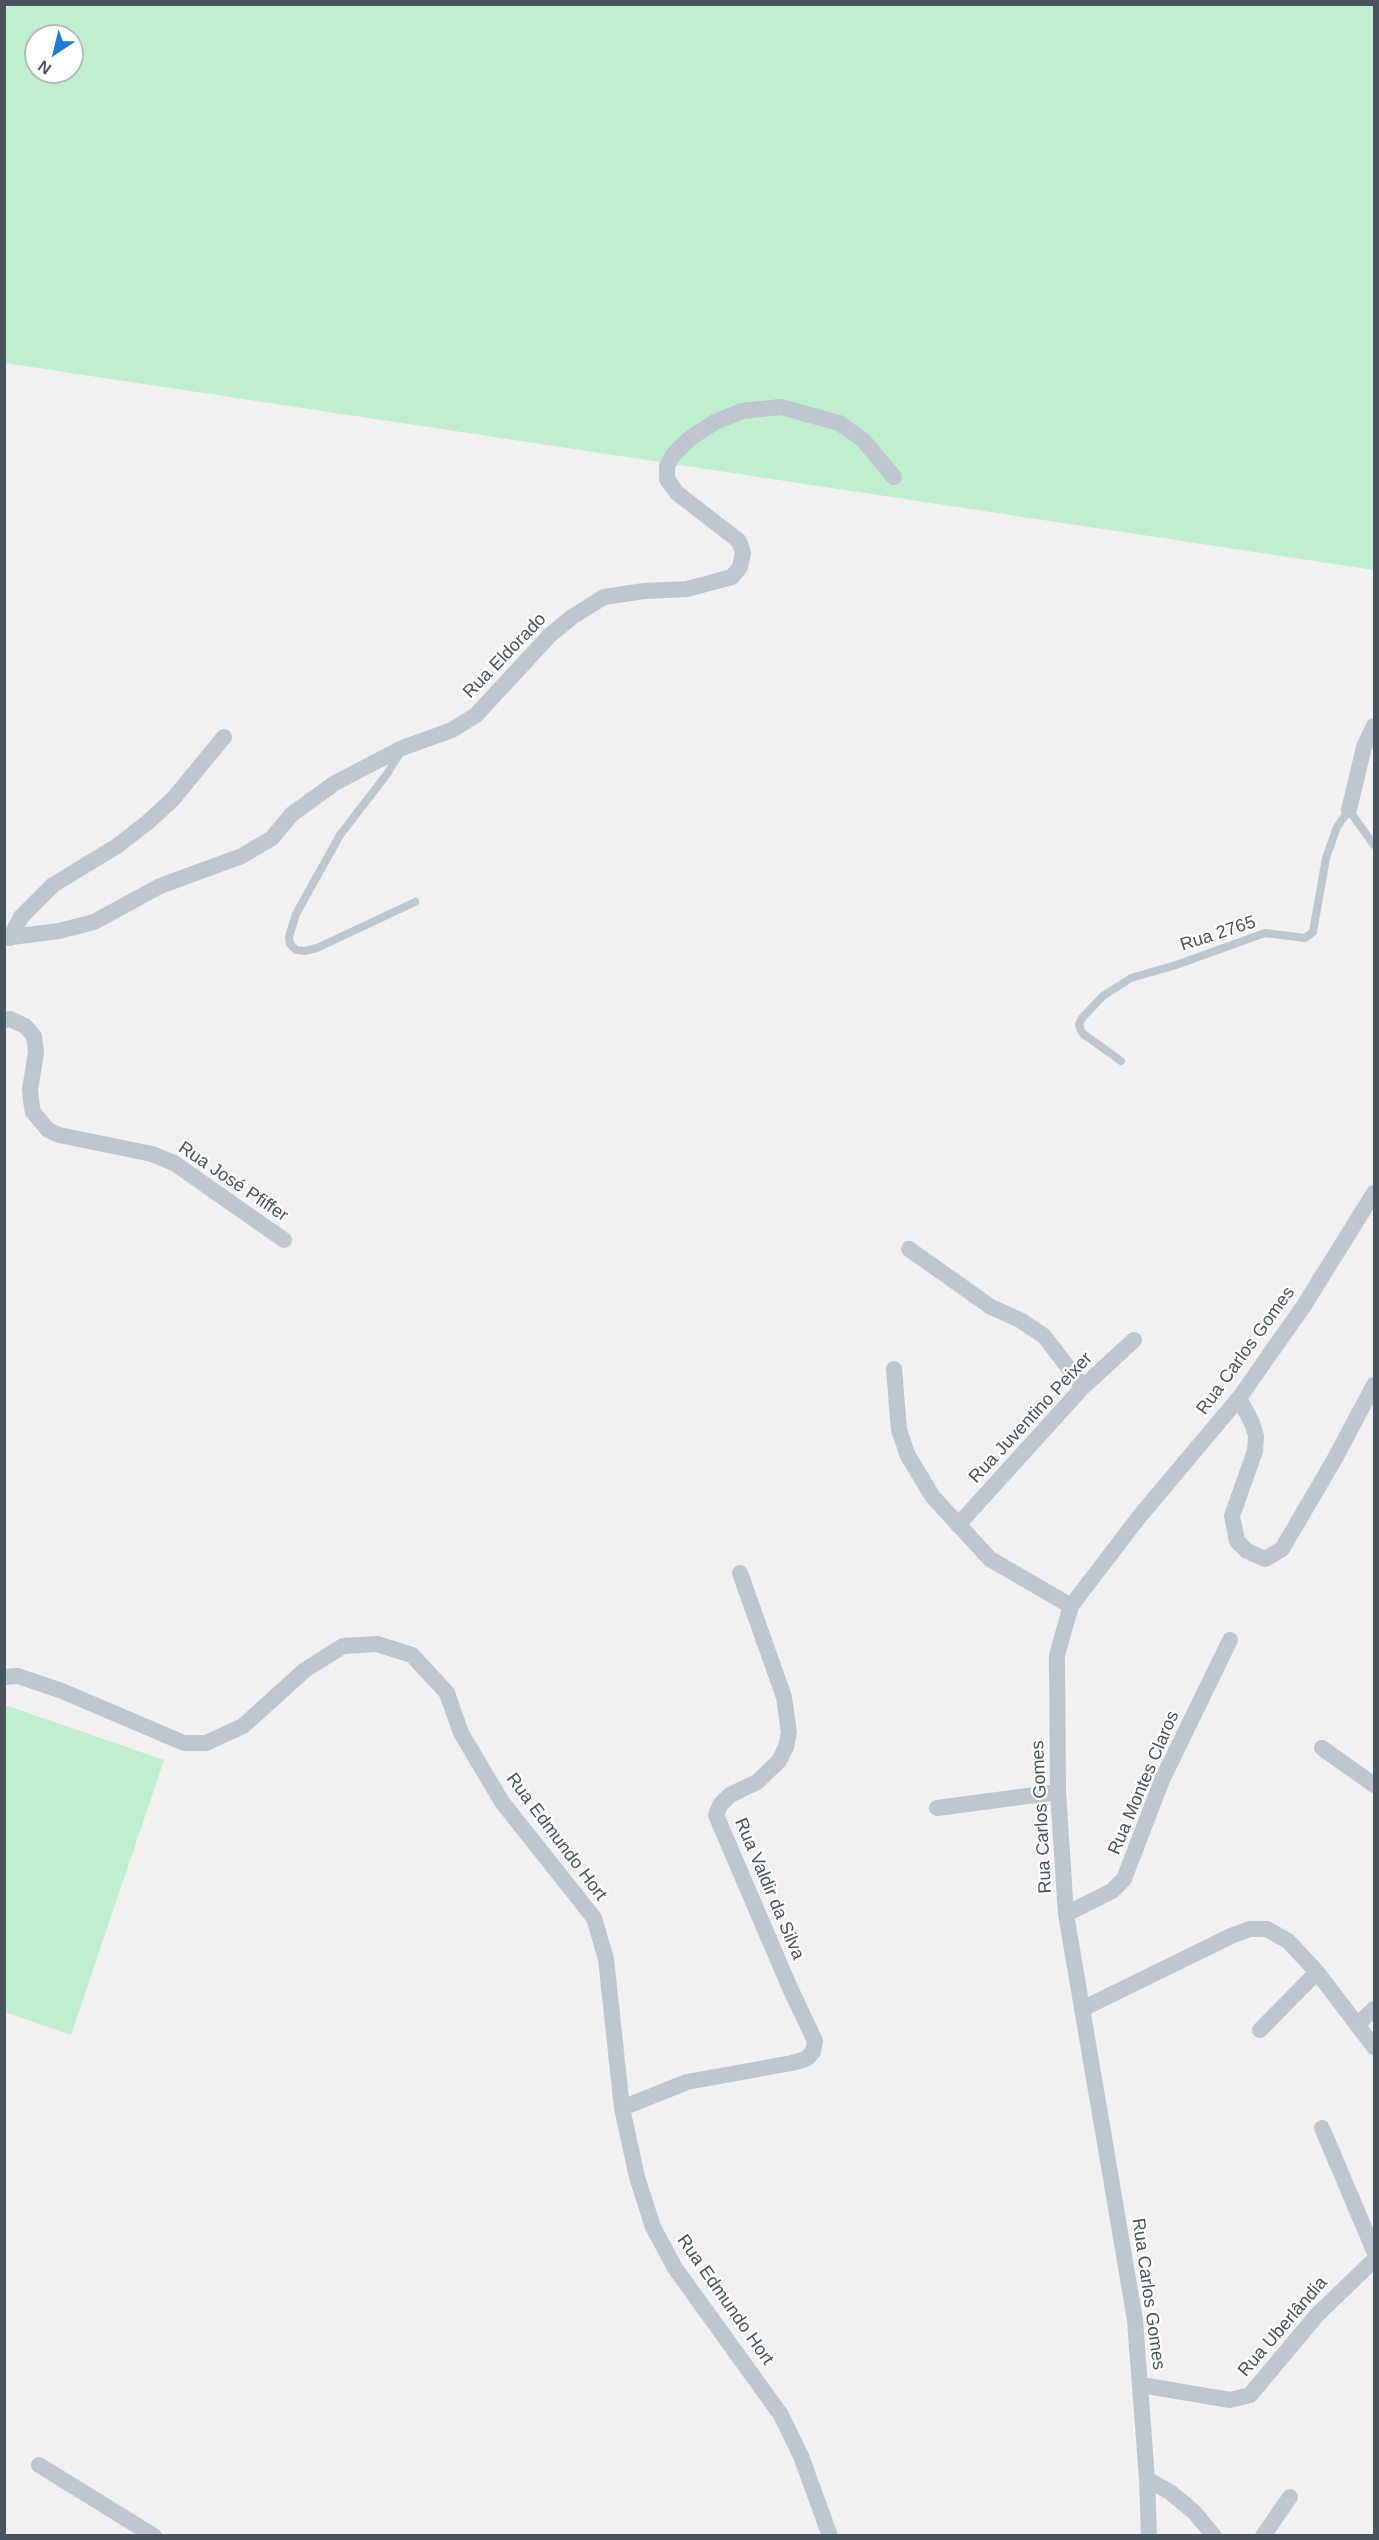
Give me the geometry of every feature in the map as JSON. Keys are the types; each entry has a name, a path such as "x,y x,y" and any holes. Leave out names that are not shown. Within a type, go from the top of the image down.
{"street":[{"name":"Rua Eldorado","path":"7,938 59,931 94,922 160,886 242,856 272,838 292,814 335,783 402,748 452,730 476,715 550,635 572,616 604,597 644,591 687,589 732,577 740,567 743,553 739,541 677,493 667,479 667,466 674,454 689,439 715,422 742,411 781,407 839,423 863,440 894,477"},
{"path":"1349,810 1364,747 1374,726"},
{"path":"7,938 21,917 53,885 117,846 156,814 172,799 224,736"},
{"name":"Rua José Pfiffer","path":"4,1020 10,1019 25,1026 34,1036 36,1053 30,1089 31,1101 33,1113 48,1130 59,1136 152,1154 174,1163 284,1240"},
{"name":"Rua Carlos Gomes","path":"1149,2535 1135,2320 1066,1914 1058,1792 1057,1655 1071,1606 1139,1517 1239,1398 1303,1307 1374,1193"},
{"path":"909,1250 991,1307 1020,1320 1044,1336 1083,1387"},
{"name":"Rua Juventino Peixer","path":"958,1525 1083,1387 1134,1340"},
{"path":"894,1369 899,1430 908,1456 933,1497 990,1559 1071,1606"},
{"path":"1239,1398 1252,1423 1256,1436 1256,1451 1232,1516 1237,1541 1247,1551 1265,1559 1282,1549 1333,1462 1374,1385"},
{"name":"Rua Valdir da Silva","path":"622,2108 687,2082 792,2063 806,2059 813,2052 815,2041 716,1815 720,1805 730,1795 757,1782 779,1761 786,1747 789,1733 784,1697 740,1573"},
{"name":"Rua Montes Claros","path":"1066,1914 1112,1891 1124,1879 1162,1780 1230,1640"},
{"name":"Rua Edmundo Hort","path":"4,1677 18,1676 62,1691 184,1743 206,1743 243,1726 305,1670 344,1646 376,1644 412,1655 447,1693 461,1733 502,1802 594,1918 606,1959 622,2108 637,2176 653,2227 675,2268 781,2415 801,2456 830,2535"},
{"path":"1322,1748 1374,1785"},
{"path":"937,1808 1058,1792"},
{"path":"1082,2009 1198,1951 1250,1929 1267,1929 1288,1941 1317,1972 1374,2047"},
{"path":"1260,2030 1317,1972"},
{"path":"1357,2025 1374,2009"},
{"path":"1322,2128 1374,2251"},
{"name":"Rua Uberlândia","path":"1141,2385 1230,2400 1250,2395 1317,2315 1374,2260"},
{"path":"39,2465 154,2535"},
{"path":"1147,2479 1170,2492 1194,2512 1214,2535"},
{"path":"1263,2535 1290,2497"}],"lane":[{"path":"402,748 387,774 340,835 296,914 289,937 290,945 296,950 305,951 317,948 415,902"},
{"path":"1349,810 1374,845"},
{"name":"Rua 2765","path":"1121,1061 1082,1033 1079,1025 1082,1018 1102,996 1131,978 1176,965 1264,933 1305,938 1313,932 1326,858 1337,827 1349,810"}],"green space":[{"path":"4,5 1374,5 1374,570 5,363"},
{"path":"5,1705 164,1760 71,2035 5,2012"}]}
